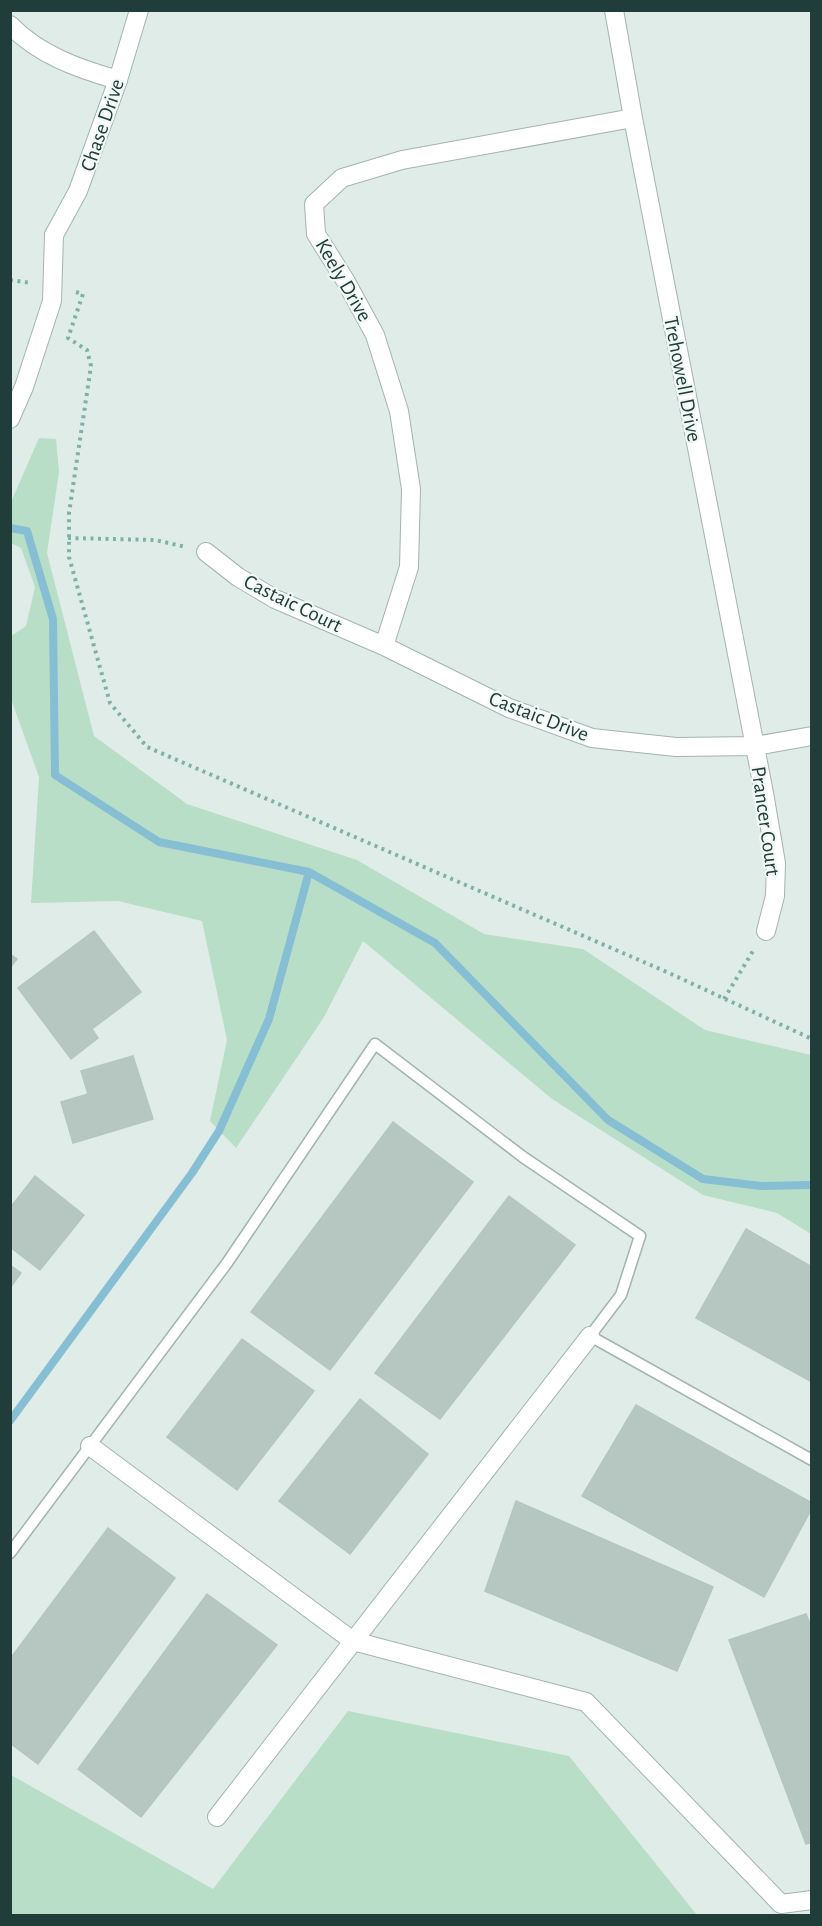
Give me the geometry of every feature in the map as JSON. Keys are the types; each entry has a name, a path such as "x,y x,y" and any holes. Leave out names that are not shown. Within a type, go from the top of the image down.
{"street":[{"name":"Chase Drive","path":"53,285 54,235 78,191 118,80 140,10"},
{"name":"Trehowell Drive","path":"614,10 755,746"},
{"path":"10,25 24,40 58,59 118,80"},
{"name":"Keely Drive","path":"384,646 409,567 411,489 399,411 375,335 345,280 316,234 314,204 342,178 402,160 633,118"},
{"path":"10,419 24,387 52,302 53,285"},
{"name":"Castaic Court","path":"206,552 238,577 275,599 384,646"},
{"name":"Castaic Drive","path":"384,646 508,708 592,738 676,747 755,746 812,736"},
{"name":"Prancer Court","path":"755,746 776,864 775,896 766,930"},
{"path":"218,1817 590,1336"},
{"path":"90,1446 353,1641 586,1702 781,1904 812,1900"}],"lane":[{"path":"10,1552 227,1263 375,1044 523,1157 640,1236 621,1295 590,1336 812,1460"}],"path":[{"path":"10,280 53,285 83,294 68,338 87,350 91,366 69,513 69,557 110,703 147,747 669,972 812,1039"},
{"path":"68,538 155,540 206,552"},
{"path":"724,999 766,930"}],"green space":[{"path":"39,438 56,439 59,472 47,553 94,736 187,804 357,860 484,934 583,949 705,1030 811,1055 811,1234 777,1213 703,1195 552,1099 363,941 324,1017 236,1148 210,1121 227,1040 202,921 118,901 31,903 39,777 11,699 10,637 26,626 35,587 21,548 11,543 11,502"},
{"path":"348,1711 569,1756 697,1915 11,1915 11,1775 213,1889"}],"building":[{"path":"94,931 141,992 92,1029 98,1038 71,1059 18,988"},
{"path":"10,954 17,959 10,968"},
{"path":"133,1056 153,1119 73,1143 61,1102 88,1094 81,1071"},
{"path":"393,1122 473,1182 330,1370 251,1312"},
{"path":"35,1176 84,1215 40,1270 10,1247 10,1208"},
{"path":"509,1196 575,1245 440,1419 375,1373"},
{"path":"746,1229 812,1267 812,1382 696,1318"},
{"path":"10,1265 21,1273 10,1288"},
{"path":"242,1339 314,1391 237,1490 167,1437"},
{"path":"360,1399 428,1454 350,1554 279,1501"},
{"path":"636,1405 812,1503 812,1508 764,1597 582,1496"},
{"path":"516,1501 713,1587 677,1671 485,1591"},
{"path":"108,1528 175,1578 38,1764 10,1743 10,1659"},
{"path":"207,1594 277,1645 141,1817 78,1769"},
{"path":"806,1614 812,1629 812,1842 806,1844 729,1640"}],"waterway":[{"path":"10,528 27,531 53,619 55,775 159,842 309,872 435,943 608,1120 703,1179 761,1186 812,1185"},
{"path":"10,1421 192,1173 219,1131 269,1019 309,872"}]}
